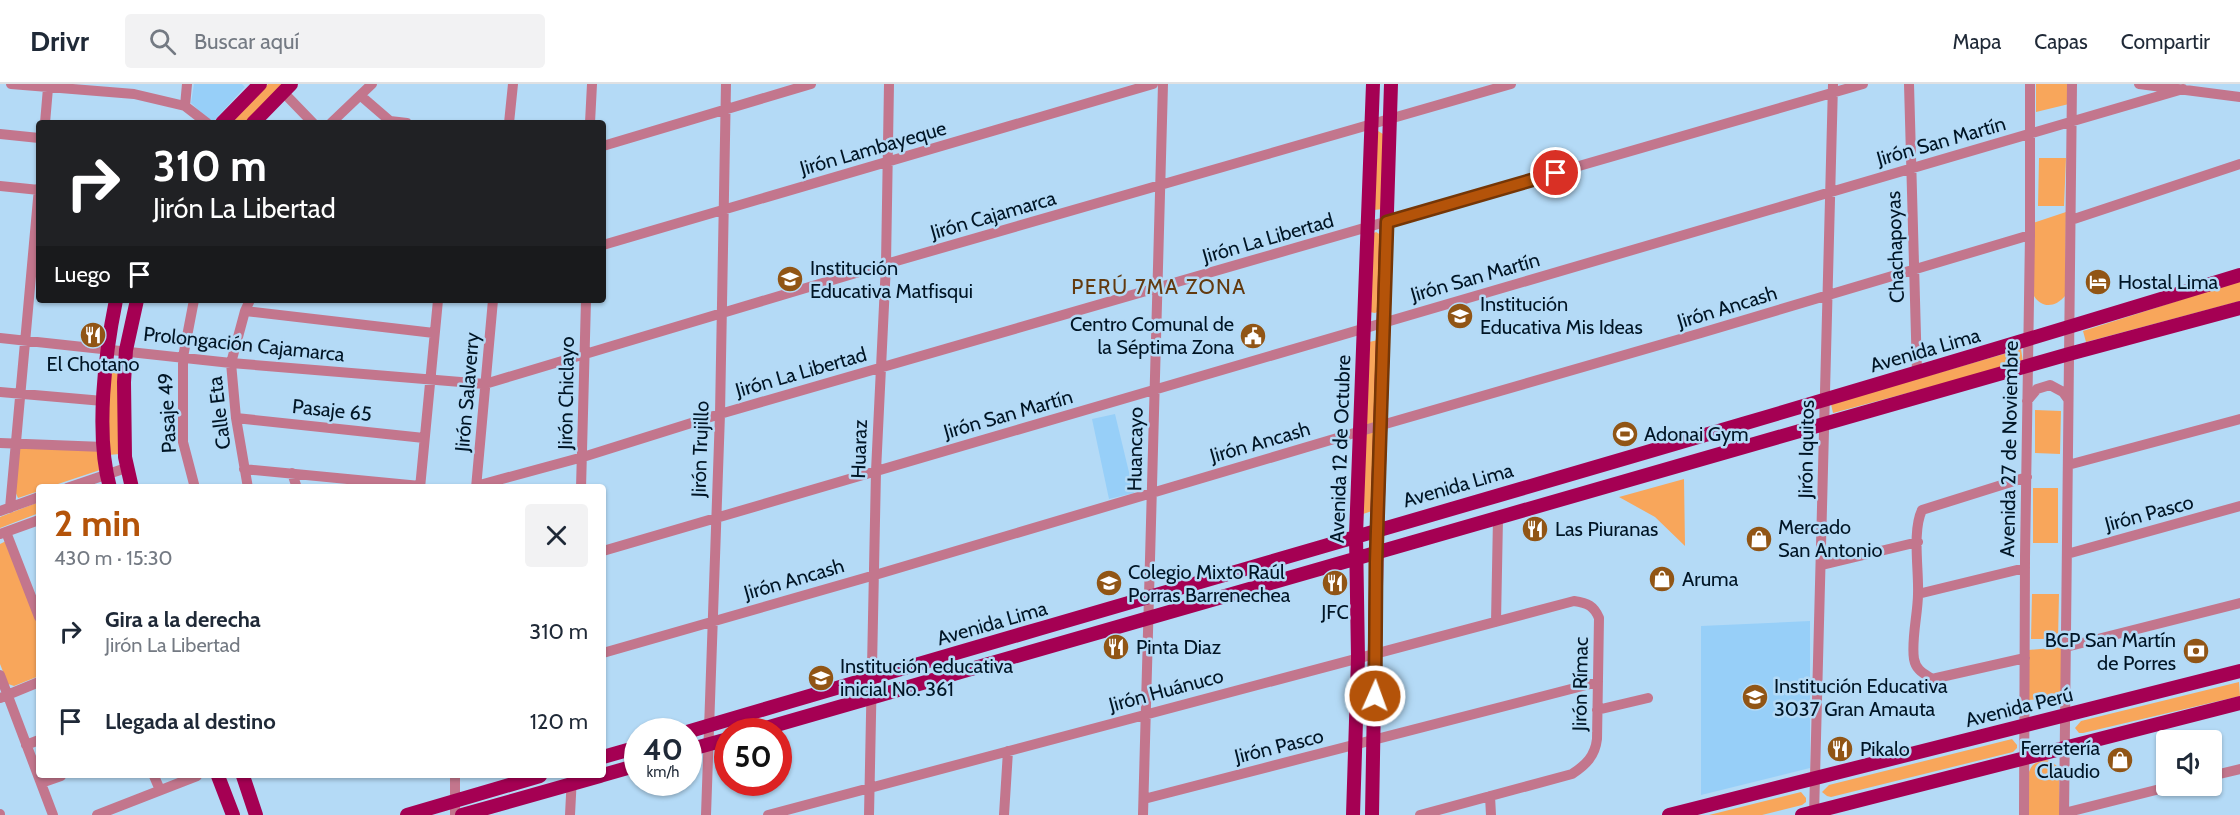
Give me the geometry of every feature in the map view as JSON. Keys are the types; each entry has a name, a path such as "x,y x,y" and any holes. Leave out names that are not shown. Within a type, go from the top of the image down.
{"main road":[{"name":"Avenida 12 de Octubre","path":"1353,815 1358,658 1356,535 1373,84"},
{"name":"Avenida 12 de Octubre","path":"1372,815 1377,529 1391,84"},
{"path":"225,120 258,85"},
{"path":"256,120 287,88"},
{"name":"Avenida Lima","path":"702,728 2030,340 2240,275"},
{"path":"109,484 104,447 104,401 106,348 115,303"},
{"path":"130,484 126,468 124,382 126,350 136,303"},
{"name":"Avenida Lima","path":"792,721 1824,423 2240,308"},
{"path":"1697,461 1698,436"},
{"name":"Avenida Perú","path":"1669,815 1690,812 2240,671"},
{"path":"1810,814 2240,703"},
{"path":"702,746 714,743"},
{"path":"606,756 624,751"},
{"path":"606,774 624,769"},
{"path":"219,778 233,815"},
{"path":"244,778 256,815"},
{"path":"407,815 454,808 535,778"},
{"path":"462,815 572,779"}],"street":[{"path":"11,84 48,88 134,89 185,106 203,120"},
{"path":"185,106 187,84"},
{"path":"334,120 372,84"},
{"path":"509,120 513,84"},
{"path":"590,120 592,84"},
{"name":"Jirón Trujillo","path":"706,815 720,414 720,314 726,84"},
{"path":"606,145 811,84"},
{"name":"Huaraz","path":"869,815 876,471 886,264 889,84"},
{"name":"Jirón Lambayeque","path":"606,244 1153,84"},
{"name":"Huancayo","path":"1143,815 1163,84"},
{"name":"Jirón Cajamarca","path":"485,384 886,264 1511,84"},
{"name":"Jirón La Libertad","path":"487,484 583,457 720,414 1367,228 1833,89 1863,84"},
{"name":"Chachapoyas","path":"1909,84 1917,372"},
{"name":"Avenida 27 de Noviembre","path":"2024,815 2026,477 2030,340 2030,84"},
{"path":"2072,84 2064,814 2156,790"},
{"path":"2139,84 2240,97"},
{"path":"45,120 48,88"},
{"path":"287,88 311,120"},
{"name":"Jirón Iquitos","path":"1810,814 1817,778 1833,89"},
{"name":"Jirón San Martín","path":"606,550 2184,89"},
{"path":"361,96 389,120"},
{"path":"0,134 36,138"},
{"path":"2071,220 2240,165"},
{"path":"0,186 36,189"},
{"name":"Jirón Ancash","path":"606,652 2030,235"},
{"path":"36,256 15,444 5,509 36,498"},
{"name":"Pasaje 49","path":"193,303 183,357 183,442 194,484"},
{"name":"Calle Eta","path":"247,484 236,418 231,363 249,303"},
{"path":"420,484 438,303"},
{"name":"Jirón Salaverry","path":"476,484 493,303"},
{"name":"Jirón Chiclayo","path":"581,484 586,303"},
{"path":"245,311 434,333"},
{"name":"Prolongación Cajamarca","path":"0,338 231,363 485,384"},
{"path":"2027,401 2037,389 2050,385 2063,392 2068,399"},
{"path":"0,392 104,401"},
{"name":"Pasaje 65","path":"236,418 424,438"},
{"path":"2068,465 2240,419"},
{"path":"0,443 104,447"},
{"path":"77,484 126,468"},
{"path":"244,469 393,484"},
{"path":"292,473 296,484"},
{"path":"2025,658 1932,680 1918,669 1914,658 1919,516 1922,510 2026,477"},
{"name":"Jirón Pasco","path":"2067,554 2240,506"},
{"path":"1496,622 1498,518"},
{"path":"36,521 3,533 36,610"},
{"path":"1822,565 1918,542"},
{"path":"1918,594 2025,568"},
{"name":"Jirón Huánuco","path":"768,815 1574,601"},
{"name":"Jirón Rímac","path":"1490,796 1572,774 1582,767 1593,754 1597,739 1599,618 1590,604 1574,601"},
{"path":"2066,647 2240,603"},
{"path":"0,675 4,696 36,771"},
{"name":"Jirón Pasco","path":"1144,799 1598,682"},
{"path":"4,696 36,683"},
{"path":"1598,710 1648,698"},
{"path":"26,746 36,741"},
{"path":"1004,815 1008,751"},
{"path":"2222,773 2240,769"},
{"path":"39,778 53,815"},
{"path":"41,783 55,778"},
{"path":"155,778 160,790"},
{"path":"103,814 192,778"},
{"path":"454,778 454,808"},
{"path":"570,815 572,779"},
{"path":"1420,815 1490,796 1491,815"}],"shaded area":[{"path":"194,84 242,84 245,87 215,120 209,120 191,103"},
{"path":"268,84 285,84 250,120 234,120"},
{"path":"2036,84 2068,84 2069,104 2036,112"},
{"path":"1378,131 1383,134 1382,209 1374,210 1375,133"},
{"path":"2039,158 2066,158 2064,206 2038,206"},
{"path":"2066,212 2065,296 2053,304 2045,305 2034,296 2033,223"},
{"path":"1376,232 1381,235 1379,311 1375,313 1369,312 1372,234"},
{"path":"2240,281 2240,301 2086,342 2083,331"},
{"path":"1378,340 1372,511 1363,514 1369,342"},
{"path":"2021,349 2023,362 1833,413 1831,404"},
{"path":"109,361 119,361 120,454 108,455"},
{"path":"2035,410 2061,411 2060,454 2035,453"},
{"path":"1115,414 1134,493 1109,499 1092,419"},
{"path":"19,445 99,448 100,470 58,484 36,484 36,492 18,498 15,491"},
{"path":"1684,479 1685,546 1655,517 1619,497"},
{"path":"2033,488 2058,488 2058,543 2033,543"},
{"path":"36,503 36,514 0,528 0,517"},
{"path":"6,541 36,618 36,677 14,686 8,684 0,664 0,544"},
{"path":"2032,594 2059,594 2058,639 2031,639"},
{"name":"Institución Educativa 3037 Gran Amauta","path":"1810,621 1810,768 1701,795 1701,626"},
{"path":"2062,647 2061,696 2029,700 2028,650"},
{"path":"2239,682 2240,696 2083,733 2079,733 2075,728 2081,721"},
{"path":"2012,739 2017,745 2013,752 1831,797 1822,792 1829,785"},
{"path":"2051,761 2059,768 2060,815 2029,815 2029,772 2035,763"},
{"path":"1801,792 1806,798 1806,802 1802,805 1762,815 1709,815"}],"place":[{"name":"Institución Educativa Matfisqui","path":"790,279"},
{"name":"Hostal Lima","path":"2098,282"},
{"name":"Institución Educativa Mis Ideas","path":"1460,316"},
{"name":"El Chotano","path":"93,335"},
{"name":"Centro Comunal de la Séptima Zona","path":"1253,336"},
{"name":"Adonai Gym","path":"1625,434"},
{"name":"Las Piuranas","path":"1535,529"},
{"name":"Mercado San Antonio","path":"1759,539"},
{"name":"Aruma","path":"1662,579"},
{"name":"Colegio Mixto Raúl Porras Barrenechea","path":"1109,583"},
{"name":"JFC","path":"1335,583"},
{"name":"Pinta Diaz","path":"1116,647"},
{"name":"BCP San Martín de Porres","path":"2196,651"},
{"name":"Institución educativa inicial No. 361","path":"821,678"},
{"name":"Institución Educativa 3037 Gran Amauta","path":"1755,697"},
{"name":"Pikalo","path":"1840,749"},
{"name":"Ferretería Claudio","path":"2120,760"}],"district":[{"name":"PERÚ 7MA ZONA","path":"1159,287"}],"route":[{"path":"1375,696 1377,514 1387,222 1556,173"}]}
